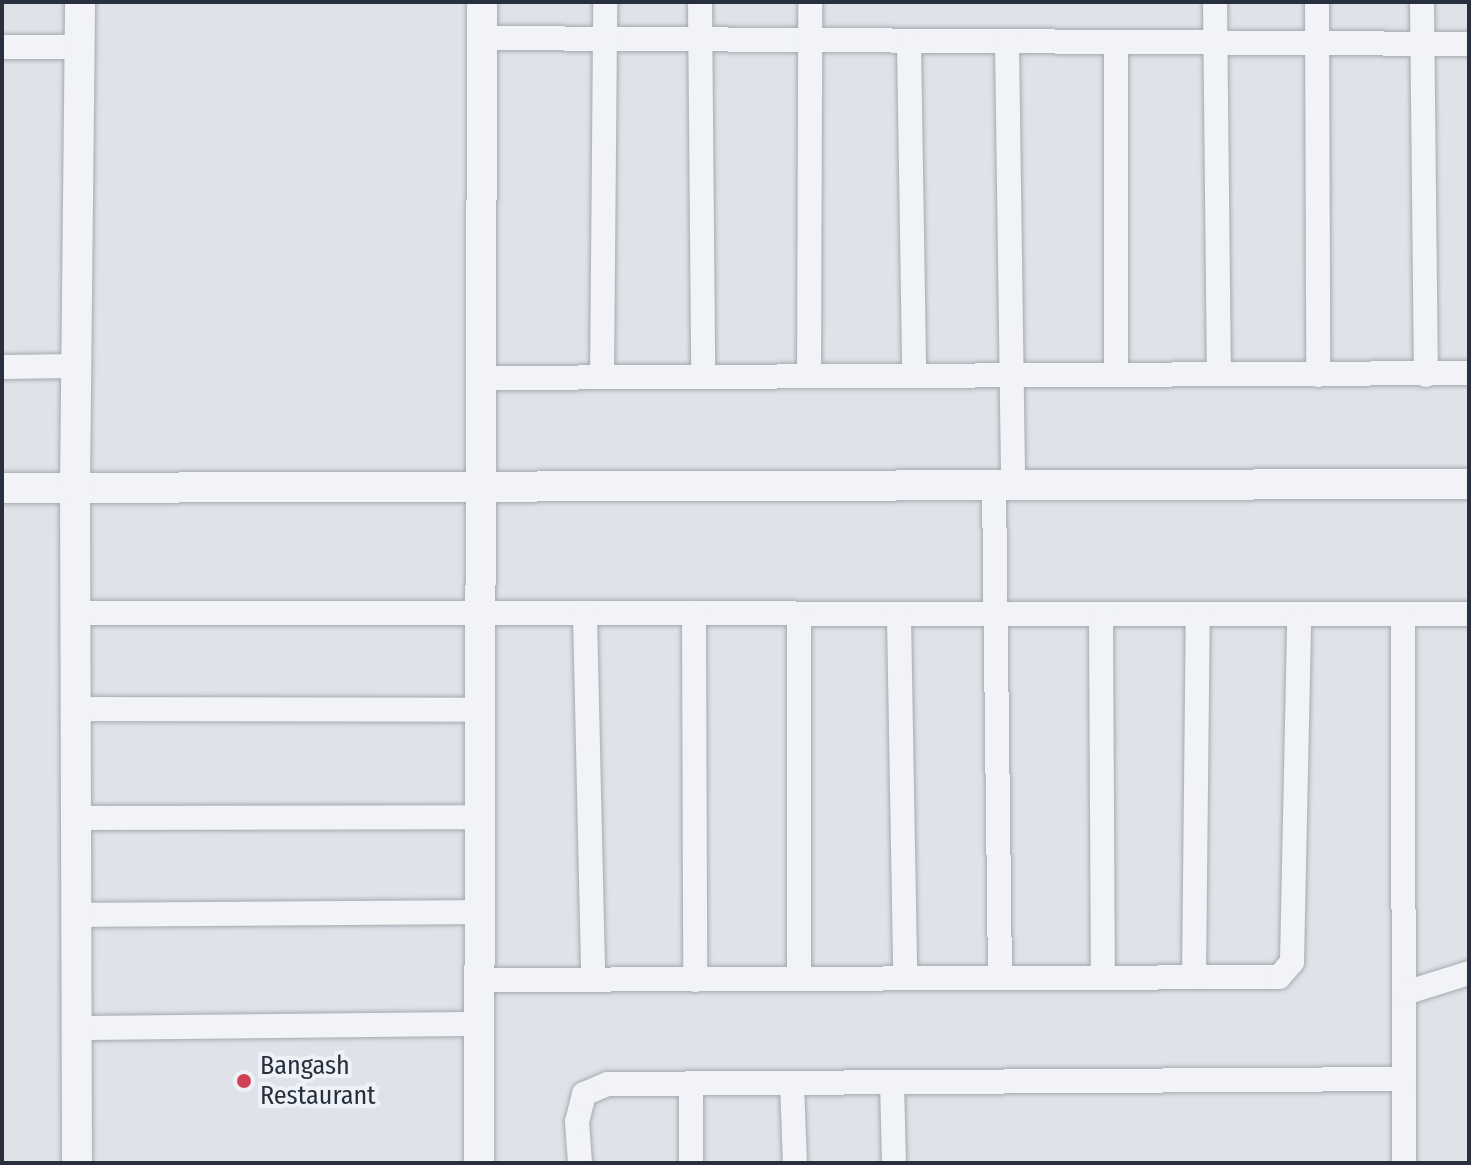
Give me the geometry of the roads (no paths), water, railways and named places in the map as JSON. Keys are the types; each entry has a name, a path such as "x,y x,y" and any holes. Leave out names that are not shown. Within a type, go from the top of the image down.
{"street":[{"path":"77,1163 74,818 80,2"},
{"path":"479,1163 482,2"},
{"path":"602,377 605,2"},
{"path":"700,2 703,376"},
{"path":"809,376 810,2"},
{"path":"1215,2 1219,374"},
{"path":"1317,2 1318,375"},
{"path":"1422,2 1426,375"},
{"path":"482,38 1116,45 1469,44"},
{"path":"909,42 914,375"},
{"path":"1000,978 994,616 1009,374 1007,43"},
{"path":"1116,45 1116,375"},
{"path":"2,47 80,47"},
{"path":"2,367 76,366"},
{"path":"482,378 1469,373"},
{"path":"2,488 1469,484"},
{"path":"75,613 799,618 1469,614"},
{"path":"585,615 593,980"},
{"path":"478,980 1279,977 1292,962 1299,615"},
{"path":"1403,615 1404,1163"},
{"path":"694,616 695,980"},
{"path":"1101,616 1103,977"},
{"path":"1194,977 1198,616"},
{"path":"899,617 905,978"},
{"path":"799,618 799,979"},
{"path":"75,709 481,710"},
{"path":"74,818 480,817"},
{"path":"74,915 479,912"},
{"path":"1405,993 1469,973"},
{"path":"74,1028 478,1024"},
{"path":"580,1163 577,1122 584,1094 607,1084 1404,1079"},
{"path":"892,1082 894,1163"},
{"path":"691,1083 691,1163"},
{"path":"792,1083 795,1163"}],"place":[{"name":"Bangash Restaurant","path":"244,1081"}]}
